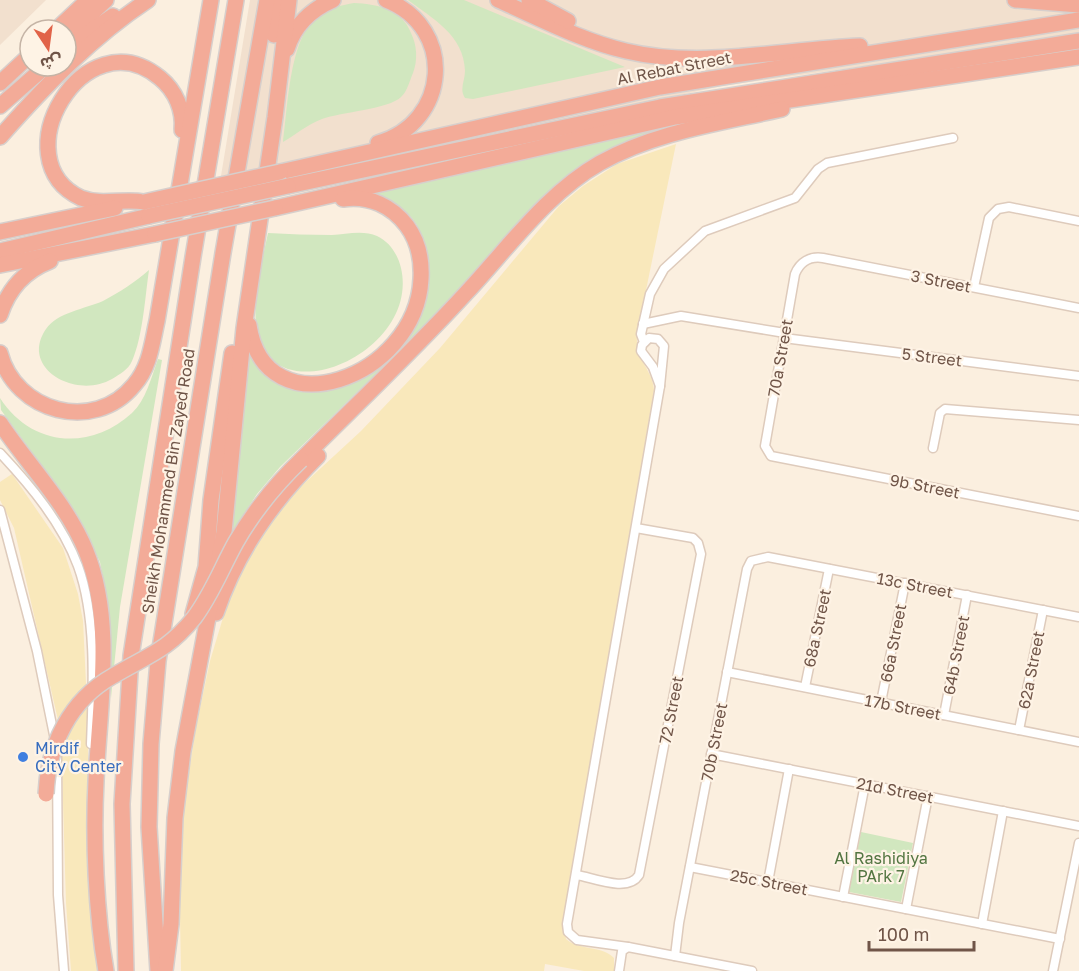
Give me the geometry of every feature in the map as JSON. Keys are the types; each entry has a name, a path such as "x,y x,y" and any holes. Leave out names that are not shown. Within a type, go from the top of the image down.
{"highway":[{"path":"69,18 88,0"},
{"path":"78,26 106,0"},
{"path":"78,39 102,22 147,0"},
{"path":"0,137 73,60 147,0"},
{"path":"0,353 15,383 30,398 48,407 68,412 88,412 108,406 129,392 139,379 149,357 211,0"},
{"name":"Sheikh Mohammed Bin Zayed Road","path":"126,971 122,804 131,656 236,0"},
{"name":"Sheikh Mohammed Bin Zayed Road","path":"158,971 149,827 151,744 158,661 215,300 267,0"},
{"path":"188,624 204,579 211,500 265,134 276,0"},
{"path":"165,971 171,924 175,818 199,661 224,532 248,296 275,117 289,0"},
{"path":"275,117 291,39 309,14 333,0"},
{"path":"339,160 349,151 388,140 403,132 422,113 433,89 436,63 430,40 413,16 386,0"},
{"path":"498,0 564,29 626,51 699,57 850,46 908,47"},
{"path":"529,0 626,51"},
{"path":"1015,0 1079,5"},
{"name":"Al Rebat Street","path":"284,179 339,160 660,87 1079,20"},
{"path":"0,232 146,209 284,179 660,106 1079,41"},
{"path":"0,266 275,208 675,117 1079,57"},
{"path":"146,209 90,200 75,195 55,177 44,153 44,131 51,109 64,89 84,73 109,65 135,65 154,74 170,88 180,108 183,158"},
{"path":"0,83 18,66"},
{"path":"0,100 23,78"},
{"path":"0,106 32,78"},
{"path":"46,794 53,748 76,707 102,683 161,650 188,624 209,596 254,513 301,460 430,332 516,238 574,180 598,164 632,147 672,135 874,87"},
{"path":"248,296 250,334 258,356 276,373 306,383 338,380 371,365 398,341 415,310 421,275 417,247 407,225 390,208 376,202 355,198 275,208"},
{"path":"0,250 146,209"},
{"path":"199,661 233,569 261,521 304,471 441,334 516,238"},
{"path":"0,315 9,294 33,269 93,247"},
{"path":"0,423 69,517 86,551 99,599 102,649 96,782 98,905 106,971"},
{"path":"0,438 48,489"}],"street":[{"path":"660,386 652,367 642,355 643,324 658,277 705,231 795,198 819,169 827,163 953,138"},
{"path":"976,288 989,218 1001,207 1079,221"},
{"name":"3 Street","path":"804,261 822,258 1079,308"},
{"name":"70a Street","path":"771,456 765,443 795,274 804,261"},
{"name":"5 Street","path":"643,324 681,316 784,335 1079,376"},
{"path":"644,342 655,338 664,346 660,386 570,916 574,931 586,940 752,971"},
{"path":"933,448 940,413 945,409 1079,420"},
{"path":"0,453 48,512 67,541 79,568 89,625 91,747 96,782"},
{"name":"9b Street","path":"771,456 1079,516"},
{"path":"0,510 22,590 53,723 57,762 59,910 64,971"},
{"name":"72 Street","path":"577,875 624,884 633,882 639,875 701,554 700,546 693,538 636,528"},
{"name":"13c Street","path":"751,561 768,557 1079,617"},
{"name":"70b Street","path":"673,956 747,569 751,561"},
{"name":"68a Street","path":"805,687 829,569"},
{"name":"66a Street","path":"881,702 905,583"},
{"name":"64b Street","path":"944,715 967,595"},
{"name":"62a Street","path":"1019,730 1043,610"},
{"name":"17b Street","path":"727,672 1079,742"},
{"name":"21d Street","path":"711,754 1079,826"},
{"path":"768,882 789,769"},
{"path":"843,897 866,784"},
{"path":"906,909 928,796"},
{"path":"982,924 1003,811"},
{"path":"1053,971 1079,843"},
{"name":"25c Street","path":"690,867 1060,939"},
{"path":"619,971 622,951 627,948"}],"shaded area":[{"path":"0,0 46,0 28,18 18,18 18,27 0,45"},
{"path":"250,0 1079,0 1079,36 722,86 218,194"}],"green space":[{"path":"408,0 464,0 625,67 473,99 465,98 462,88 465,71 459,47 446,29"},
{"path":"354,3 387,9 395,13 407,25 415,42 416,58 415,68 407,89 401,97 386,105 322,119 283,142 292,74 301,39 309,25 319,15"},
{"path":"664,128 601,154 561,180 448,304 280,467 257,494 228,538 250,350 265,372 282,383 295,384 335,377 382,365 406,339 419,317 427,282 425,254 420,234 416,224 406,212 371,192"},
{"path":"268,233 332,235 366,233 377,236 390,245 401,268 401,299 388,327 366,349 339,365 311,371 285,368 266,353 256,324 259,278"},
{"path":"149,270 139,340 132,361 126,369 112,379 83,386 68,383 55,376 40,356 40,343 51,323 65,315 103,301 127,287"},
{"path":"158,359 162,360 120,607 111,698 106,593 100,562 76,513 1,410 0,398 13,414 28,426 44,434 62,438 80,438 98,434 115,426 137,408 148,388"},
{"name":"Al Rashidiya PArk 7","path":"861,832 913,843 901,902 849,892"}],"sand":[{"path":"676,144 637,334 641,358 651,377 654,390 564,920 566,939 571,943 609,954 614,958 614,971 584,971 545,964 544,971 181,971 179,865 183,812 196,727 210,661 228,601 259,538 296,491 361,431 440,348 559,206 583,186 617,164"},
{"path":"12,474 63,548 78,594 83,621 88,725 88,874 100,971 71,971 66,903 61,733 14,528 0,500 0,482"}],"place":[{"name":"Mirdif City Center","path":"23,757"}]}
